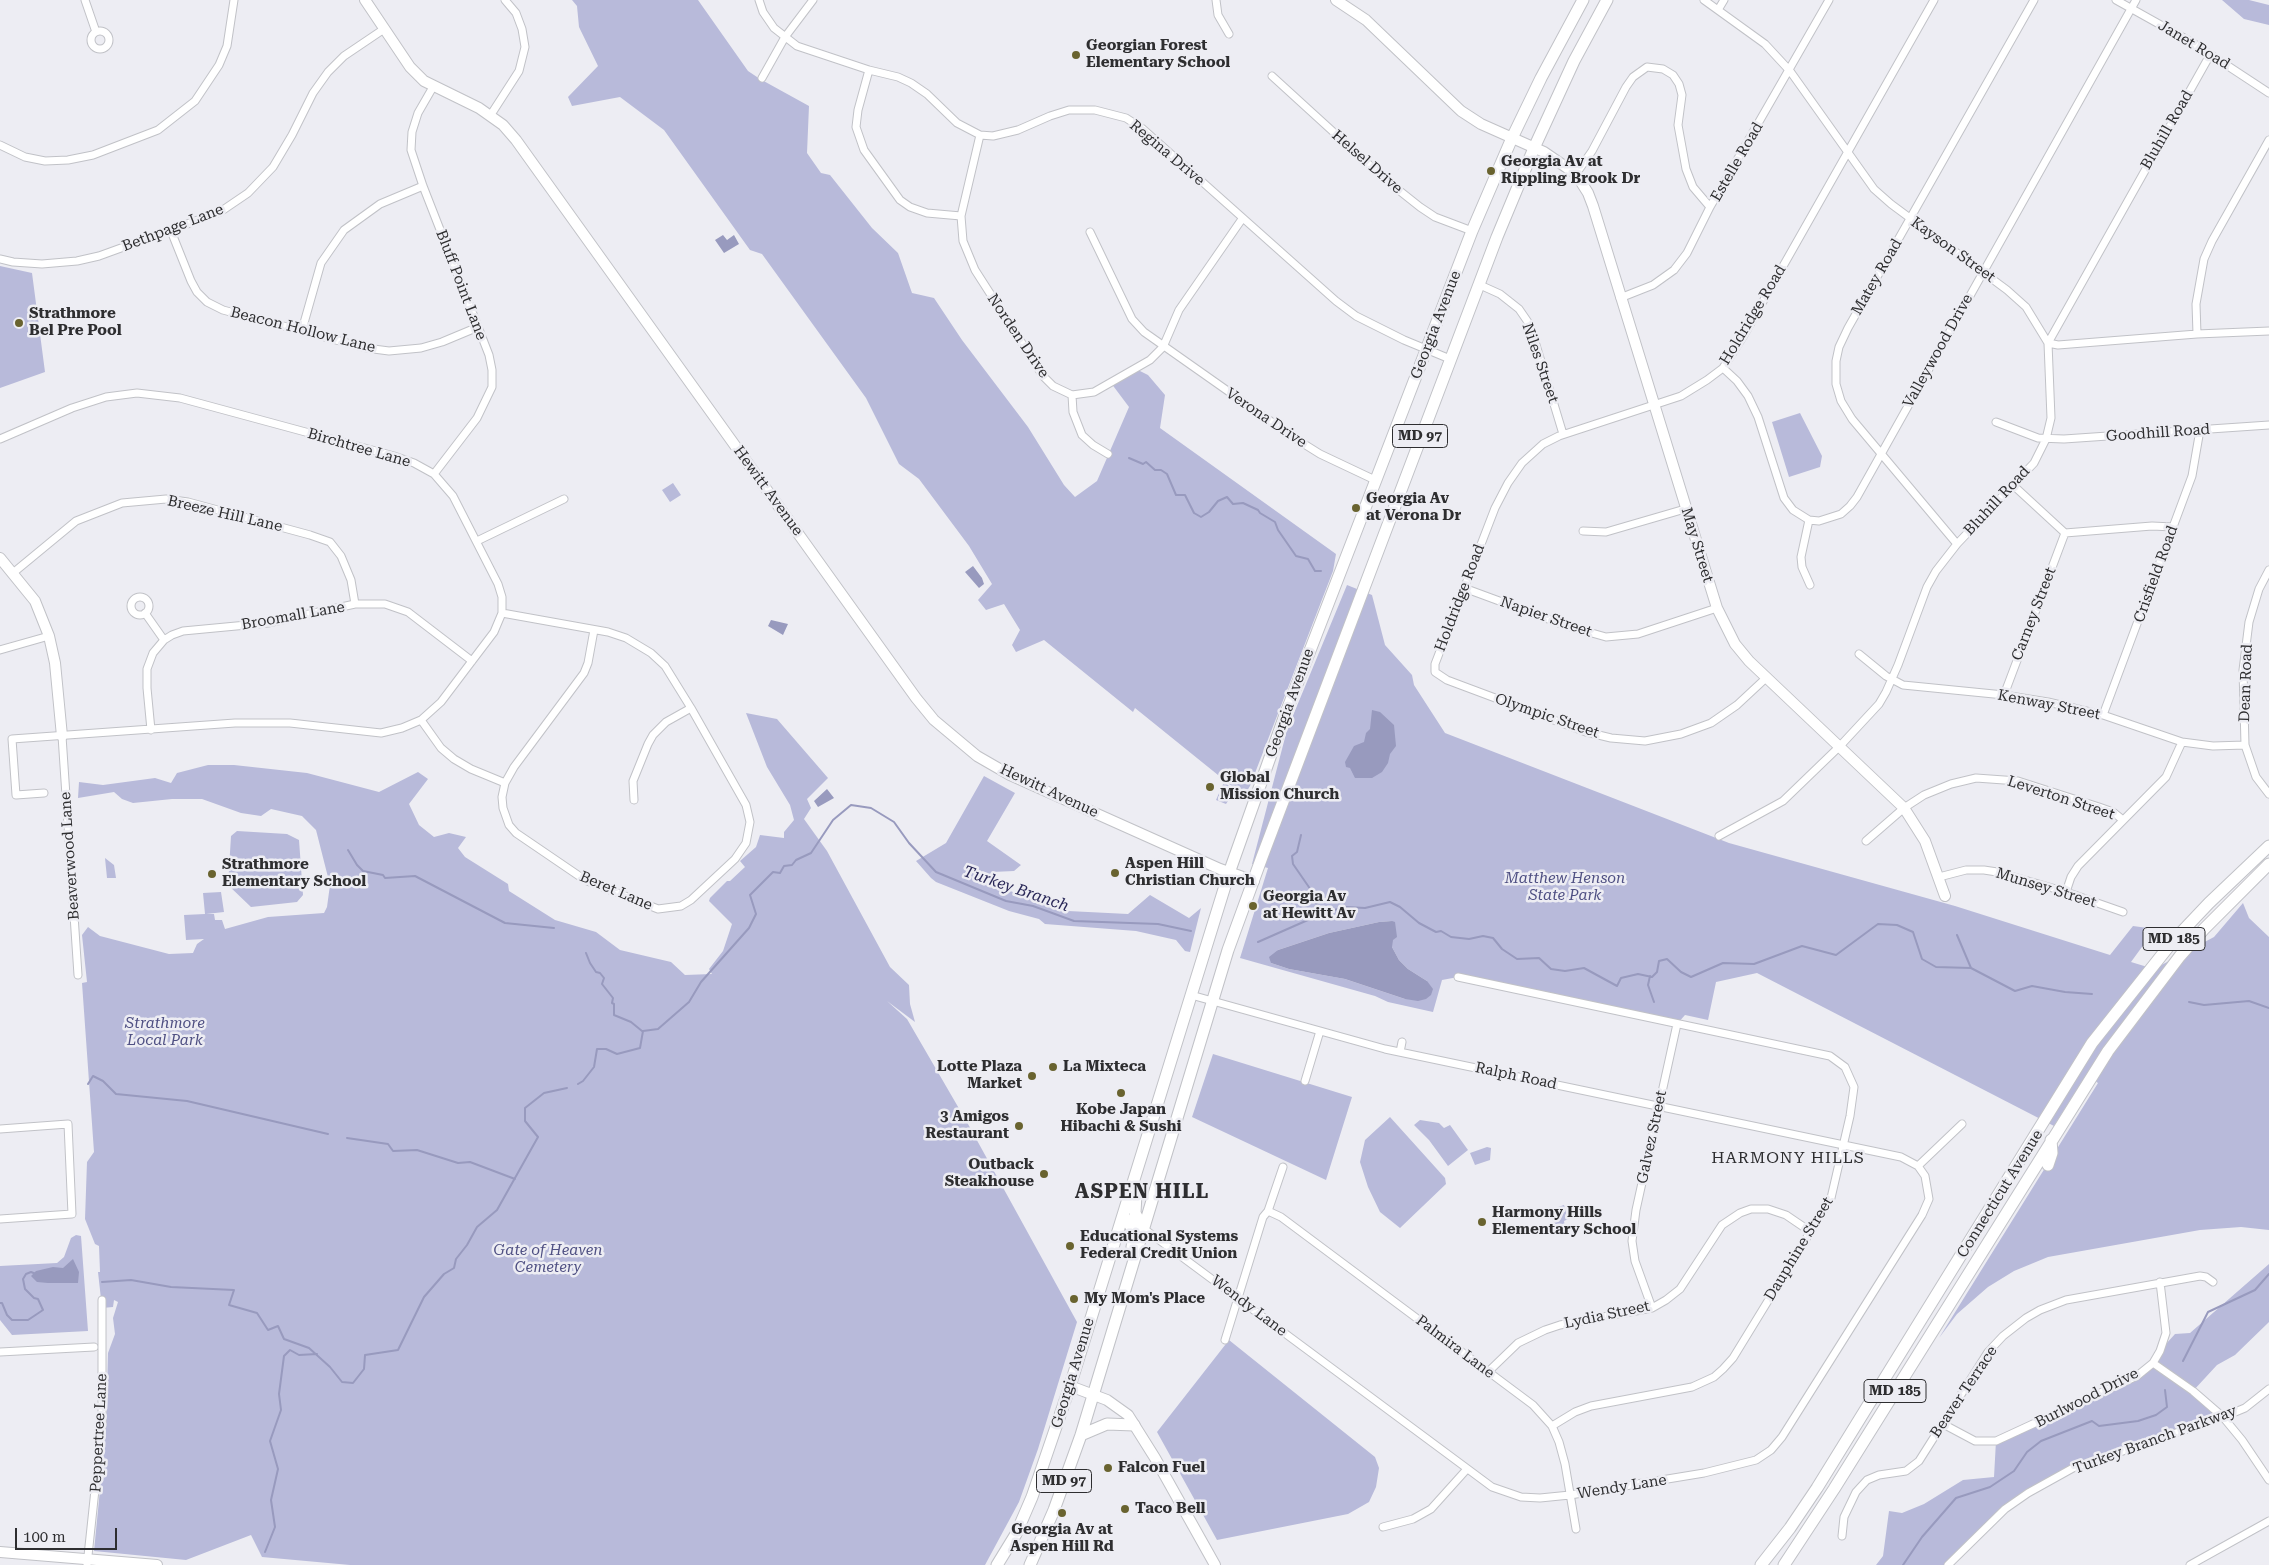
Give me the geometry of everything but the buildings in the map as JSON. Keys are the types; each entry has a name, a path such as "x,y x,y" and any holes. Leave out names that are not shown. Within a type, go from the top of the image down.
{"main road":[{"name":"Georgia Avenue","path":"997,1565 1016,1534 1032,1497 1070,1386 1229,873 1284,718 1472,231 1512,138 1583,0"},
{"name":"Georgia Avenue","path":"1030,1565 1054,1510 1094,1395 1228,950 1497,237 1534,148 1574,61 1607,0"},
{"name":"Connecticut Avenue","path":"1761,1565 1790,1528 1812,1494 2043,1125 2092,1043 2173,941 2209,903 2269,846"},
{"name":"Connecticut Avenue","path":"1784,1565 1834,1489 2108,1050 2180,956 2204,929 2269,864"},
{"path":"2048,1165 2054,1136"},
{"path":"1143,1228 1137,1218 1134,1207 1147,1152 1144,1144"},
{"path":"2005,1186 2017,1194"},
{"path":"1123,1215 1129,1221 1134,1234 1124,1275 1126,1284"},
{"path":"1081,1435 1107,1424 1134,1425"}],"street":[{"path":"85,0 96,32"},
{"path":"0,145 25,157 45,161 68,160 101,152 158,130 195,101 219,65 227,46 234,0"},
{"name":"Hewitt Avenue","path":"365,0 410,67 434,87 479,108 503,125 516,140 916,698 934,720 976,756 1010,775 1229,873 1254,881"},
{"path":"490,116 518,71 525,47 522,29 516,13 506,0"},
{"path":"759,0 763,12 774,28 785,38 810,52 898,77 911,83 927,94 957,123 980,135"},
{"path":"762,78 785,38 813,0"},
{"path":"1216,0 1218,15 1229,34"},
{"name":"May Street","path":"1336,0 1366,20 1461,111 1481,124 1534,148 1576,174 1588,193 1716,608 1735,644 1766,678 1904,808 1925,841 1944,896"},
{"name":"Kayson Street","path":"1704,0 1764,44 1790,71 1874,189 1911,220 1983,272 2026,307 2048,343"},
{"path":"1718,10 1724,0"},
{"name":"Estelle Road","path":"1620,298 1653,285 1674,270 1687,253 1710,207 1790,71 1829,0"},
{"name":"Holdridge Road","path":"1435,672 1435,664 1494,508 1522,463 1543,444 1564,434 1681,396 1708,380 1723,368 1744,335 1934,0"},
{"name":"Matey Road","path":"1956,544 1852,419 1841,401 1836,384 1836,361 1839,347 1848,328 1911,220 2034,0"},
{"name":"Janet Road","path":"2116,0 2193,43 2269,93"},
{"name":"Valleywood Drive","path":"1809,520 1819,521 1830,518 1841,514 1850,506 2136,0"},
{"name":"Bethpage Lane","path":"0,259 42,264 77,261 99,256 220,212 258,184 273,167 313,93 328,72 344,56 384,30"},
{"name":"Bluhill Road","path":"1719,836 1783,801 1840,746 1879,704 1898,665 1927,587 1956,544 2014,486 2034,463 2046,439 2051,418 2048,343 2210,55"},
{"path":"1576,174 1592,151 1633,77 1646,67 1663,69 1673,75 1680,84 1682,95 1678,125 1686,169 1693,187 1710,207"},
{"path":"869,70 858,110 856,127 864,150 900,200 910,207 927,213 961,216"},
{"name":"Helsel Drive","path":"1272,76 1386,180 1420,207 1435,217 1472,231"},
{"name":"Bluff Point Lane","path":"434,87 418,113 412,132 411,150 422,186 489,355 492,387 477,418 434,474"},
{"name":"Regina Drive","path":"980,135 994,136 1018,130 1069,110 1095,110 1115,114 1143,129 1242,219 1336,301 1356,316 1404,340 1450,359"},
{"name":"Norden Drive","path":"980,135 961,216 964,241 975,270 1043,376 1053,386 1072,394"},
{"path":"2197,334 2196,304 2204,260 2212,241 2269,140"},
{"path":"302,330 321,263 344,230 362,215 380,204 422,186"},
{"path":"1108,454 1093,445 1082,435 1073,412 1072,394 1083,395 1094,392 1150,360 1163,346 1180,310 1242,219"},
{"name":"Beacon Hollow Lane","path":"171,231 190,282 207,302 223,310 366,348 404,351 442,342 478,327"},
{"name":"Verona Drive","path":"1090,232 1132,319 1144,332 1296,439 1320,454 1375,480"},
{"name":"Niles Street","path":"1480,285 1500,294 1519,309 1530,325 1564,434"},
{"path":"2048,343 2058,345 2197,334 2269,331"},
{"path":"1723,368 1737,381 1758,417 1784,498 1793,510 1809,520 1801,557 1802,567 1810,585"},
{"name":"Birchtree Lane","path":"0,439 72,408 106,397 138,393 180,398 394,456 434,474 453,496 498,584 502,596 502,613"},
{"path":"1996,422 2046,439"},
{"name":"Goodhill Road","path":"2046,439 2269,425"},
{"name":"Crisfield Road","path":"2104,715 2192,476 2200,430"},
{"path":"2014,486 2065,533 2152,526 2174,527"},
{"name":"Breeze Hill Lane","path":"13,573 76,521 122,503 166,499 226,512 330,542 341,556 351,580 355,604"},
{"path":"477,541 564,499"},
{"path":"1583,531 1606,532 1685,509"},
{"name":"Carney Street","path":"2004,695 2065,533"},
{"name":"Beaverwood Lane","path":"0,558 35,601 49,636 55,663 62,736 78,975"},
{"name":"Dean Road","path":"2269,570 2260,590 2250,622 2245,650 2245,745 2256,777 2269,794"},
{"name":"Napier Street","path":"1464,588 1574,628 1606,637 1638,634 1716,608"},
{"name":"Broomall Lane","path":"164,640 183,631 268,623 355,604 385,604 408,612 472,661"},
{"path":"146,613 164,640 153,653 147,669 151,730"},
{"path":"62,736 235,724 290,723 381,734 421,720 441,702 494,632 502,613"},
{"name":"Beret Lane","path":"502,613 594,630 626,638 651,654 665,666 746,805 750,822 746,843 735,859 691,900 681,906 658,909 584,880 516,833 509,825 503,808 504,783"},
{"path":"421,720 441,748 454,759 471,769 504,783 584,673 594,630"},
{"path":"0,650 49,636"},
{"name":"Kenway Street","path":"1859,654 1891,679 1903,684 2004,695 2104,715 2182,742 2213,746 2245,745"},
{"name":"Olympic Street","path":"1435,672 1446,680 1586,732 1611,738 1645,740 1681,734 1710,723 1737,705 1766,678"},
{"path":"634,800 633,781 654,734 666,722 691,708"},
{"name":"Beaverwood Lane","path":"44,793 16,794 12,740 62,736"},
{"path":"2066,892 2071,876 2078,866 2166,777 2182,742"},
{"name":"Leverton Street","path":"1866,841 1904,808 1924,795 1951,784 1976,778 2018,781 2113,812 2124,820"},
{"name":"Munsey Street","path":"1939,877 1966,870 1984,870 2066,892 2123,912"},
{"name":"Dauphine Street","path":"1458,977 1830,1056 1845,1067 1854,1088 1844,1144 1831,1198 1733,1358 1714,1377 1692,1388 1591,1406 1575,1412 1552,1426"},
{"name":"Ralph Road","path":"1191,995 1400,1052 1844,1144"},
{"name":"Galvez Street","path":"1652,1308 1634,1261 1632,1241 1636,1210 1678,1024"},
{"path":"1305,1080 1320,1031"},
{"path":"1400,1052 1402,1042"},
{"path":"0,1129 68,1124 72,1214 0,1219"},
{"path":"1844,1144 1901,1157 1918,1166 1962,1124"},
{"name":"Wendy Lane","path":"1143,1228 1492,1487 1521,1497 1540,1498 1570,1495 1742,1465 1756,1460 1770,1450 1782,1437 1922,1215 1929,1199 1925,1176 1918,1166"},
{"path":"1225,1340 1263,1217 1268,1211 1283,1167"},
{"name":"Lydia Street","path":"1489,1371 1518,1343 1545,1330 1560,1325 1652,1308 1680,1288 1722,1225 1731,1218 1751,1209 1768,1209 1786,1215 1811,1232"},
{"name":"Palmira Lane","path":"1268,1211 1281,1217 1533,1405 1552,1426 1565,1464 1576,1529"},
{"name":"Beaver Terrace","path":"1842,1536 1844,1516 1856,1492 1867,1480 1879,1475 1906,1471 1919,1461 1988,1352 2003,1336 2026,1318 2040,1310 2066,1300 2200,1276 2206,1277 2213,1282"},
{"name":"Burlwood Drive","path":"1943,1424 1975,1441 1996,1441 2137,1376 2153,1363 2160,1351 2166,1333 2160,1282"},
{"name":"Peppertree Lane","path":"88,1562 102,1424 102,1300"},
{"path":"0,1352 94,1347"},
{"path":"2153,1363 2193,1391 2223,1417 2242,1440 2269,1480"},
{"path":"1070,1386 1117,1406 1128,1416 1215,1565"},
{"name":"Turkey Branch Parkway","path":"1948,1565 2005,1509 2028,1493 2073,1468 2223,1417 2245,1408 2269,1389"},
{"path":"1383,1527 1413,1519 1431,1509 1467,1469"},
{"path":"2190,1565 2269,1521"},
{"path":"3,1553 88,1562 157,1565"}],"green space":[{"path":"572,0 698,0 748,71 809,106 807,153 821,173 830,175 872,228 898,253 912,293 934,298 962,340 1028,427 1064,485 1075,497 1097,481 1129,407 1111,383 1136,369 1148,375 1165,395 1160,428 1336,554 1333,571 1250,786 1244,796 1135,708 1133,712 1044,640 1016,652 1012,645 1020,630 1004,604 986,610 978,600 992,584 969,546 919,479 899,464 866,398 762,254 750,250 664,130 620,97 572,106 568,97 598,66 579,27 577,6"},
{"path":"2222,0 2249,0 2269,5 2269,25 2244,19"},
{"name":"Strathmore Bel Pre Pool","path":"0,266 32,273 45,372 0,388"},
{"path":"1800,413 1822,456 1820,467 1789,477 1772,422"},
{"path":"673,483 681,495 670,502 662,490"},
{"name":"Matthew Henson State Park","path":"1347,585 1372,595 1385,645 1412,675 1414,685 1445,733 1729,843 1955,906 2110,955 2133,926 2155,929 2131,962 2154,969 2214,937 2243,903 2249,918 2269,937 2269,1230 2241,1227 2200,1230 2048,1257 2014,1271 1988,1287 1957,1314 1939,1338 2098,1083 2086,1075 2054,1126 1757,973 1716,982 1708,1020 1685,1015 1677,1024 1458,977 1442,980 1433,1012 1388,1002 1375,996 1240,958 1268,868 1252,864 1287,730","holes":["1392,921 1392,947 1399,960 1408,969 1427,981 1405,999 1345,979 1289,969 1271,963 1278,950 1329,933 1379,922"]},
{"name":"Gate of Heaven Cemetery","path":"746,713 777,719 828,778 807,799 811,808 804,819 827,851 890,967 909,985 910,1004 915,1022 887,1001 907,1019 968,1124 1077,1322 1038,1449 1019,1502 985,1565 350,1565 262,1557 251,1535 186,1560 94,1551 106,1429 108,1353 115,1334 113,1318 118,1302 114,1300 113,1307 102,1308 98,1272 100,1272 99,1246 95,1244 85,1219 87,1162 94,1152 82,983 87,982 82,935 88,927 100,936 169,954 193,953 197,944 204,939 186,940 184,915 205,914 203,893 221,892 224,912 206,914 214,914 215,920 222,920 225,929 268,917 324,913 327,907 330,885 316,830 302,816 271,809 261,816 241,813 202,799 172,799 133,803 122,799 114,792 78,798 79,782 103,785 155,778 171,783 177,773 208,765 234,765 307,773 379,792 418,772 428,779 409,804 419,825 434,837 449,833 466,837 458,848 465,857 508,884 509,891 555,920 596,932 620,950 671,962 685,975 712,974 709,969 723,951 732,924 709,901 710,898 745,867 740,861 756,847 760,835 784,838 784,832 794,820 790,805 767,767"},
{"path":"984,776 1015,793 987,841 1021,865 1014,871 992,872 984,882 1068,911 1128,914 1150,895 1189,918 1201,908 1190,952 1185,951 1176,940 1136,931 1045,924 1039,919 1009,911 936,882 931,878 916,861 946,843"},
{"path":"1224,782 1237,792 1232,795 1226,804 1216,800"},
{"path":"237,831 287,834 299,840 303,895 297,902 251,907 228,885 231,836"},
{"path":"105,858 114,865 116,878 107,878"},
{"path":"1213,1054 1352,1097 1326,1180 1192,1117"},
{"path":"1390,1117 1445,1178 1446,1184 1400,1228 1380,1212 1368,1187 1360,1162 1365,1140"},
{"path":"1420,1120 1439,1123 1444,1128 1450,1125 1468,1150 1448,1166 1429,1140 1414,1125"},
{"path":"1487,1147 1491,1148 1490,1160 1475,1165 1470,1153"},
{"path":"1564,1205 1568,1219 1564,1221 1566,1233 1558,1236 1549,1210"},
{"path":"76,1235 81,1236 88,1331 12,1335 0,1320 0,1266 57,1263 64,1257 71,1238"},
{"path":"2269,1264 2269,1322 2235,1355 2217,1365 2193,1391 2223,1417 2073,1468 2028,1493 1948,1565 1876,1565 1883,1556 1889,1511 1902,1513 1924,1504 1963,1480 1994,1477 1996,1441 2137,1376 2175,1334 2190,1333"},
{"path":"1229,1340 1375,1457 1379,1468 1376,1487 1369,1502 1348,1514 1217,1540 1157,1432"}],"shaded area":[{"path":"723,235 727,240 734,235 739,244 724,253 715,240"},
{"path":"973,566 984,584 979,588 965,572"},
{"path":"771,620 788,624 783,635 768,626"},
{"path":"1372,710 1380,712 1394,725 1396,746 1382,772 1372,778 1355,778 1350,768 1346,767 1345,762 1354,746 1364,742 1366,733 1370,729"},
{"path":"827,789 834,798 818,807 814,801"},
{"path":"1395,922 1397,937 1393,940 1392,947 1399,960 1408,969 1427,981 1433,989 1431,995 1426,999 1418,1001 1405,999 1345,979 1289,969 1271,963 1269,957 1278,950 1329,933"},
{"path":"73,1259 79,1272 78,1283 37,1282 31,1276 36,1271 53,1267 63,1268"}],"waterway":[{"path":"1129,458 1143,464 1146,462 1155,470 1161,470 1167,474 1176,495 1185,495 1194,513 1201,517 1209,512 1218,501 1227,497 1233,504 1243,503 1258,510 1275,522 1278,530 1296,556 1308,559 1315,571 1321,571"},
{"name":"Turkey Branch","path":"578,1084 583,1081 594,1067 597,1049 606,1049 617,1054 640,1048 643,1031 658,1029 689,1002 701,982 749,928 756,914 750,895 773,872 780,873 784,866 792,865 796,860 811,853 833,820 851,805 871,808 894,822 909,843 936,872 1006,901 1033,906 1074,921 1158,924 1191,931"},
{"path":"1301,835 1297,852 1292,856 1293,864 1313,893 1315,902 1326,912"},
{"path":"348,850 363,871 383,875 385,878 415,876 505,923 554,928"},
{"name":"Turkey Branch","path":"1258,942 1326,912 1346,907 1365,908 1390,902 1400,907 1419,923 1436,932 1441,931 1451,937 1469,939 1483,936 1493,938 1502,949 1517,959 1539,958 1551,969 1565,971 1584,968 1617,986 1621,978 1638,974 1652,977 1657,972 1659,961 1667,959 1681,972 1691,977 1723,963 1754,964 1802,946 1836,955 1878,924 1897,925 1913,932 1922,959 1936,967 1971,968 2015,991 2032,986 2065,992 2092,994"},
{"path":"1957,935 1971,968"},
{"path":"586,953 596,972 600,973 604,978 602,984 613,998 614,1015 631,1022 642,1031"},
{"path":"1650,976 1648,985 1654,1002"},
{"name":"Turkey Branch","path":"2189,1002 2204,1005 2249,1001 2269,1008"},
{"path":"88,1084 93,1076 103,1081 116,1094 187,1101 328,1134"},
{"path":"102,1282 131,1280 171,1287 234,1290 229,1305 257,1313 268,1330 278,1326 284,1339 309,1348 330,1367 342,1382 353,1383 364,1369 365,1355 398,1350 424,1297 444,1274 454,1268 456,1259 467,1245 477,1227 497,1210 538,1137 525,1121 525,1108 544,1093 567,1088"},
{"path":"347,1138 388,1144 393,1151 417,1150 458,1163 470,1162 515,1179"},
{"path":"0,1303 2,1303 7,1315 12,1320 28,1320 43,1310 38,1299 34,1298 25,1289 23,1279 26,1274 31,1272 36,1274"},
{"path":"2183,1361 2208,1312 2255,1290 2269,1274"},
{"path":"265,1552 275,1527 271,1500 278,1469 270,1441 281,1410 279,1394 284,1356 290,1350 299,1355 317,1354"},
{"path":"1903,1565 1922,1537 1956,1498 1990,1487 2014,1471 2027,1452 2041,1441 2092,1421 2099,1426 2138,1421 2156,1415 2167,1407 2165,1390"}],"place":[{"name":"Georgian Forest Elementary School","path":"1076,55"},
{"name":"Georgia Av at Rippling Brook Dr","path":"1491,171"},
{"name":"Strathmore Bel Pre Pool","path":"19,323"},
{"name":"Georgia Av at Verona Dr","path":"1356,508"},
{"name":"Global Mission Church","path":"1210,787"},
{"name":"Aspen Hill Christian Church","path":"1115,873"},
{"name":"Strathmore Elementary School","path":"212,874"},
{"name":"Georgia Av at Hewitt Av","path":"1253,906"},
{"name":"La Mixteca","path":"1053,1067"},
{"name":"Lotte Plaza Market","path":"1032,1076"},
{"name":"Kobe Japan Hibachi & Sushi","path":"1121,1093"},
{"name":"3 Amigos Restaurant","path":"1019,1126"},
{"name":"Outback Steakhouse","path":"1044,1174"},
{"name":"Harmony Hills Elementary School","path":"1482,1222"},
{"name":"Educational Systems Federal Credit Union","path":"1070,1246"},
{"name":"My Mom's Place","path":"1074,1299"},
{"name":"Falcon Fuel","path":"1108,1468"},
{"name":"Taco Bell","path":"1125,1509"},
{"name":"Georgia Av at Aspen Hill Rd","path":"1062,1513"}],"district":[{"name":"HARMONY HILLS","path":"1788,1158"},
{"name":"ASPEN HILL","path":"1142,1192"}],"park label":[{"name":"Strathmore Local Park","path":"165,1032"}]}
